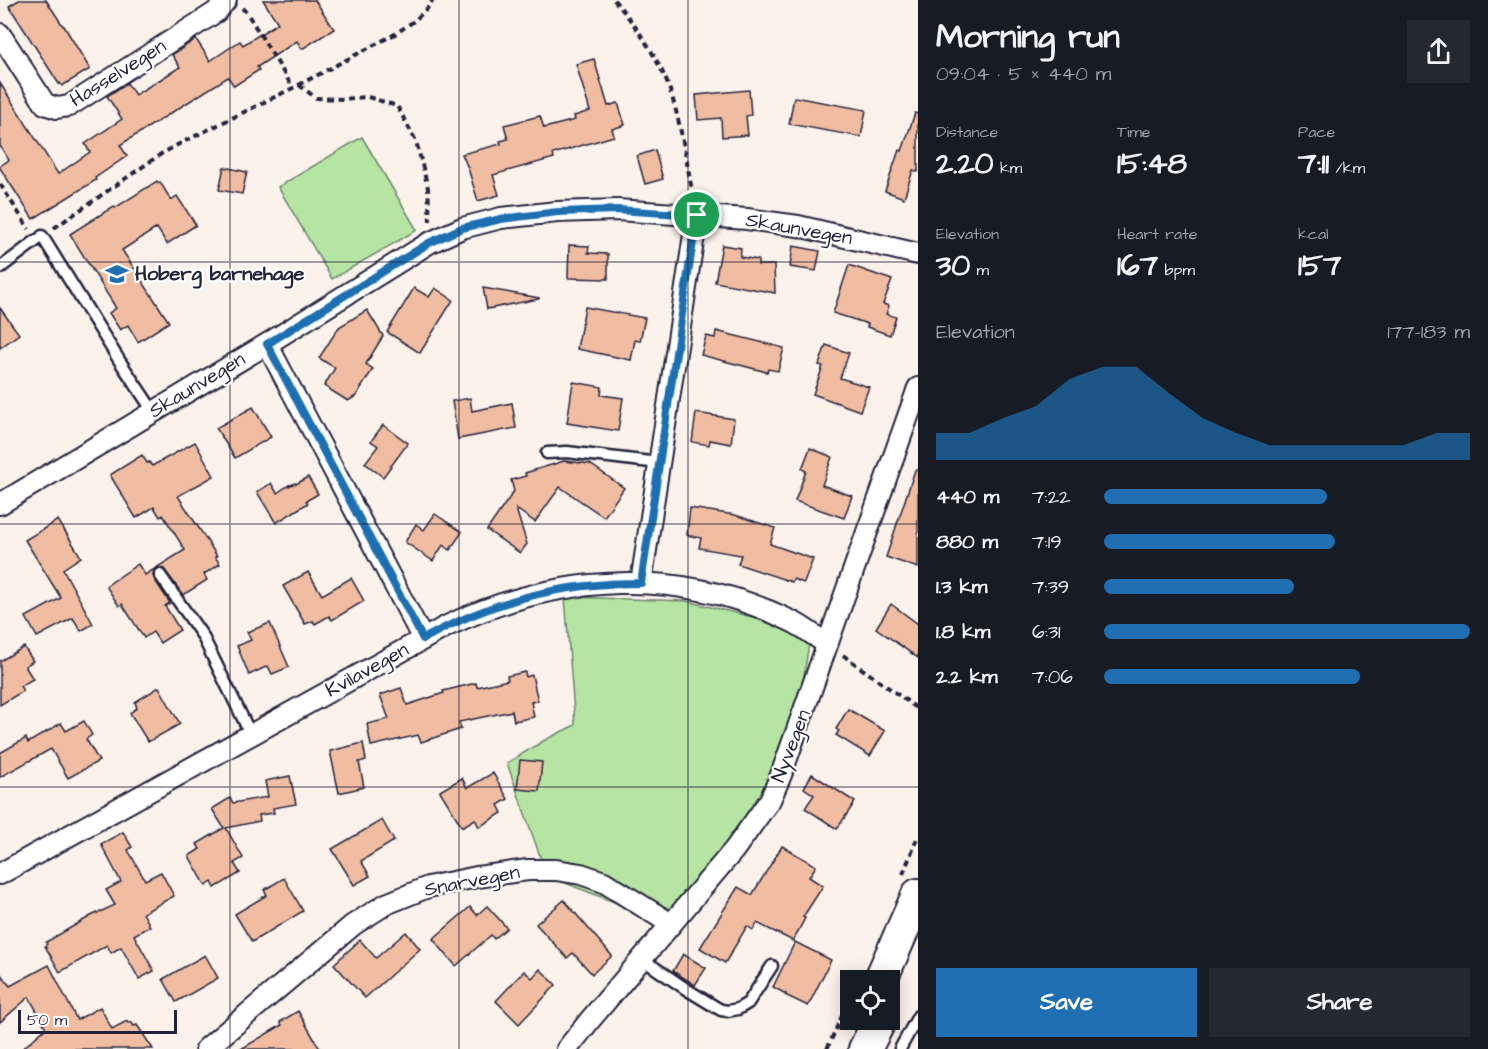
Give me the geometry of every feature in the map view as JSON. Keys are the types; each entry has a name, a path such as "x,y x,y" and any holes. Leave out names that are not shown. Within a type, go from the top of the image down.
{"main road":[{"path":"885,970 918,895"},
{"path":"900,980 918,942"},
{"path":"850,1049 859,1030"},
{"path":"865,1049 875,1030"}],"street":[{"name":"Hasselvegen","path":"0,34 45,104 57,108 69,106 232,2"},
{"name":"Skaunvegen","path":"0,504 267,344 429,243 462,228 501,219 558,212 617,210 747,219 798,226 918,254"},
{"path":"641,583 697,215"},
{"path":"267,344 423,639"},
{"name":"Nyvegen","path":"567,1049 734,850 770,800 785,765 918,388"},
{"name":"Kvilavegen","path":"0,874 423,639 465,617 525,596 600,584 641,583 672,586 730,597 757,606 795,623 827,644"},
{"name":"Snarvegen","path":"206,1049 353,925 386,904 429,887 528,870 556,870 581,874 604,882 671,924"}],"lane":[{"path":"0,268 39,238 153,411"},
{"path":"547,453 567,452 659,463"},
{"path":"160,574 202,635 251,735"},
{"path":"642,959 705,1001 721,1010 728,1011 738,1009 748,1003 772,966"},
{"path":"900,1049 918,1016"}],"path":[{"path":"0,184 39,238 161,154 395,34 414,21 434,0"},
{"path":"614,0 627,15 656,59 673,98 697,215"},
{"path":"232,2 247,13 293,88"},
{"path":"299,85 316,98 368,97 397,106 416,141 428,188 429,243"},
{"path":"827,644 918,709"},
{"path":"827,1049 840,1020"}],"green space":[{"path":"362,137 417,230 332,279 278,187"},
{"path":"565,597 686,601 811,631 797,718 756,835 666,926 655,918 547,876 507,763 575,725"}],"building":[{"path":"19,0 46,0 90,69 62,86 59,84 9,6"},
{"path":"263,0 315,0 334,29 302,49 297,41 257,67 259,70 234,86 228,77 120,145 127,156 95,178 96,180 33,219 0,168 9,160 0,146 0,83 58,174 90,152 85,144 122,119 107,96 127,83 135,95 180,67 172,55 196,39 210,61 240,41 243,45 278,23"},
{"path":"594,59 608,106 618,103 625,125 612,129 614,136 553,154 554,158 493,175 499,195 478,201 462,154 501,144 500,141 508,139 504,125 540,116 544,128 575,120 574,116 590,111 576,64"},
{"path":"749,90 751,115 746,116 748,135 722,137 721,118 698,120 696,95"},
{"path":"794,97 866,110 861,137 789,124"},
{"path":"915,113 918,114 918,172 913,170 904,198 885,191"},
{"path":"655,150 663,179 645,184 637,156"},
{"path":"224,167 247,172 242,194 219,190"},
{"path":"157,181 160,182 171,200 177,196 196,225 167,244 157,228 122,250 169,322 138,342 128,325 120,330 109,313 116,308 70,234"},
{"path":"569,245 589,246 588,253 608,254 608,279 568,278"},
{"path":"722,245 741,248 740,257 758,260 758,265 774,265 775,293 715,282"},
{"path":"793,246 820,251 816,271 790,267"},
{"path":"849,265 892,280 883,304 889,306 886,314 896,317 890,335 867,327 868,324 833,313"},
{"path":"414,288 429,297 435,288 453,300 420,353 387,332"},
{"path":"483,288 539,298 539,299 487,309"},
{"path":"585,307 645,318 640,341 635,340 631,360 577,349"},
{"path":"0,308 19,334 0,348"},
{"path":"367,310 383,336 366,364 373,369 356,396 348,401 324,386 335,368 319,358 339,327"},
{"path":"716,331 784,348 778,371 768,369 767,372 701,355 706,336 715,338"},
{"path":"826,345 849,353 840,378 869,387 860,411 813,394 823,366 819,365"},
{"path":"573,382 602,387 601,395 623,398 618,431 567,423"},
{"path":"470,398 472,411 512,403 516,428 458,439 452,401"},
{"path":"253,407 271,437 235,458 216,428"},
{"path":"696,413 734,419 731,444 710,440 709,445 692,442"},
{"path":"383,425 408,443 383,477 365,463 378,446 371,441"},
{"path":"195,442 214,476 178,496 220,564 204,574 207,580 183,595 164,569 159,568 154,571 154,579 170,603 165,606 180,630 160,643 153,632 144,638 122,604 119,606 106,586 138,564 145,575 185,550 163,515 160,517 154,507 136,518 110,475 142,455 152,466"},
{"path":"810,448 832,457 822,485 852,496 844,518 795,501 806,471 802,469"},
{"path":"564,461 590,464 624,488 604,517 560,487 535,522 516,509 527,544 520,553 487,530 514,491 511,480 526,476 525,473"},
{"path":"915,470 918,470 918,568 886,557"},
{"path":"308,477 318,494 276,523 257,492 271,483 277,493"},
{"path":"690,508 735,515 775,528 770,544 813,559 804,583 793,579 792,582 738,564 741,555 699,548 701,538 687,535"},
{"path":"435,514 462,532 450,550 443,545 433,561 405,542 416,524 424,530"},
{"path":"58,520 81,557 63,569 93,624 81,631 73,618 37,637 26,617 61,598 25,540"},
{"path":"308,572 322,595 351,578 364,601 332,620 329,616 315,624 313,621 305,624 283,586"},
{"path":"891,604 918,624 918,658 876,628"},
{"path":"270,623 289,667 272,674 268,666 249,675 237,646 251,640 247,632"},
{"path":"24,647 33,661 25,666 33,679 20,686 23,691 0,705 0,661"},
{"path":"525,672 526,677 532,675 538,701 531,702 534,717 514,721 512,711 459,722 461,729 421,742 418,735 371,746 367,724 389,719 380,695 401,688 407,705 444,693 443,691 476,683 477,687 508,680 507,676"},
{"path":"159,687 180,724 148,742 130,713 137,708 135,702"},
{"path":"848,709 885,731 870,756 836,735 839,731 836,729"},
{"path":"84,721 92,735 86,739 99,761 68,778 51,749 0,777 0,753 26,738 28,743 61,723 66,731"},
{"path":"363,743 366,760 359,762 364,787 339,793 330,751"},
{"path":"520,760 542,762 539,791 517,789"},
{"path":"493,773 508,799 498,805 502,813 479,827 475,819 462,827 440,791 462,778 467,788"},
{"path":"812,774 855,802 837,829 805,808 814,795 804,788"},
{"path":"290,776 296,804 273,808 274,813 259,815 260,821 226,828 243,858 234,863 240,873 215,888 212,882 206,886 189,856 200,849 197,844 224,828 212,809 230,798 233,803 268,797 265,781"},
{"path":"382,820 394,841 361,861 370,876 354,885 332,849"},
{"path":"123,832 132,847 128,850 145,880 161,872 174,896 143,913 150,926 134,935 154,971 139,979 121,947 111,953 107,945 60,972 45,946 46,942 115,905 106,890 121,882 101,844"},
{"path":"782,846 816,866 809,877 823,886 803,917 805,918 793,941 757,923 753,930 747,926 725,963 700,948 738,887 752,895"},
{"path":"284,878 303,911 252,942 235,914 267,895 264,890"},
{"path":"564,900 612,956 592,974 573,953 567,958 536,924"},
{"path":"487,906 507,928 494,939 491,935 456,966 433,939 470,907 477,915"},
{"path":"406,932 420,949 365,998 334,964 360,940 376,958"},
{"path":"795,942 831,960 808,1006 773,987"},
{"path":"683,954 706,968 695,985 673,971"},
{"path":"205,955 218,978 176,1002 163,979"},
{"path":"49,965 77,1020 100,1007 112,1029 127,1021 131,1022 134,1026 137,1025 153,1049 22,1049 46,1028 29,997 0,1022 0,973 10,986"},
{"path":"540,969 556,985 519,1024 496,1001 524,971 532,978"},
{"path":"298,1011 320,1049 241,1049 282,1025 280,1022"}],"place":[{"name":"Hoberg barnehage","path":"117,274"}],"route":[{"path":"617,210 697,215 641,583 600,584 525,596 465,617 423,639 267,344 429,243 462,228 501,219 558,212 617,210"}]}
